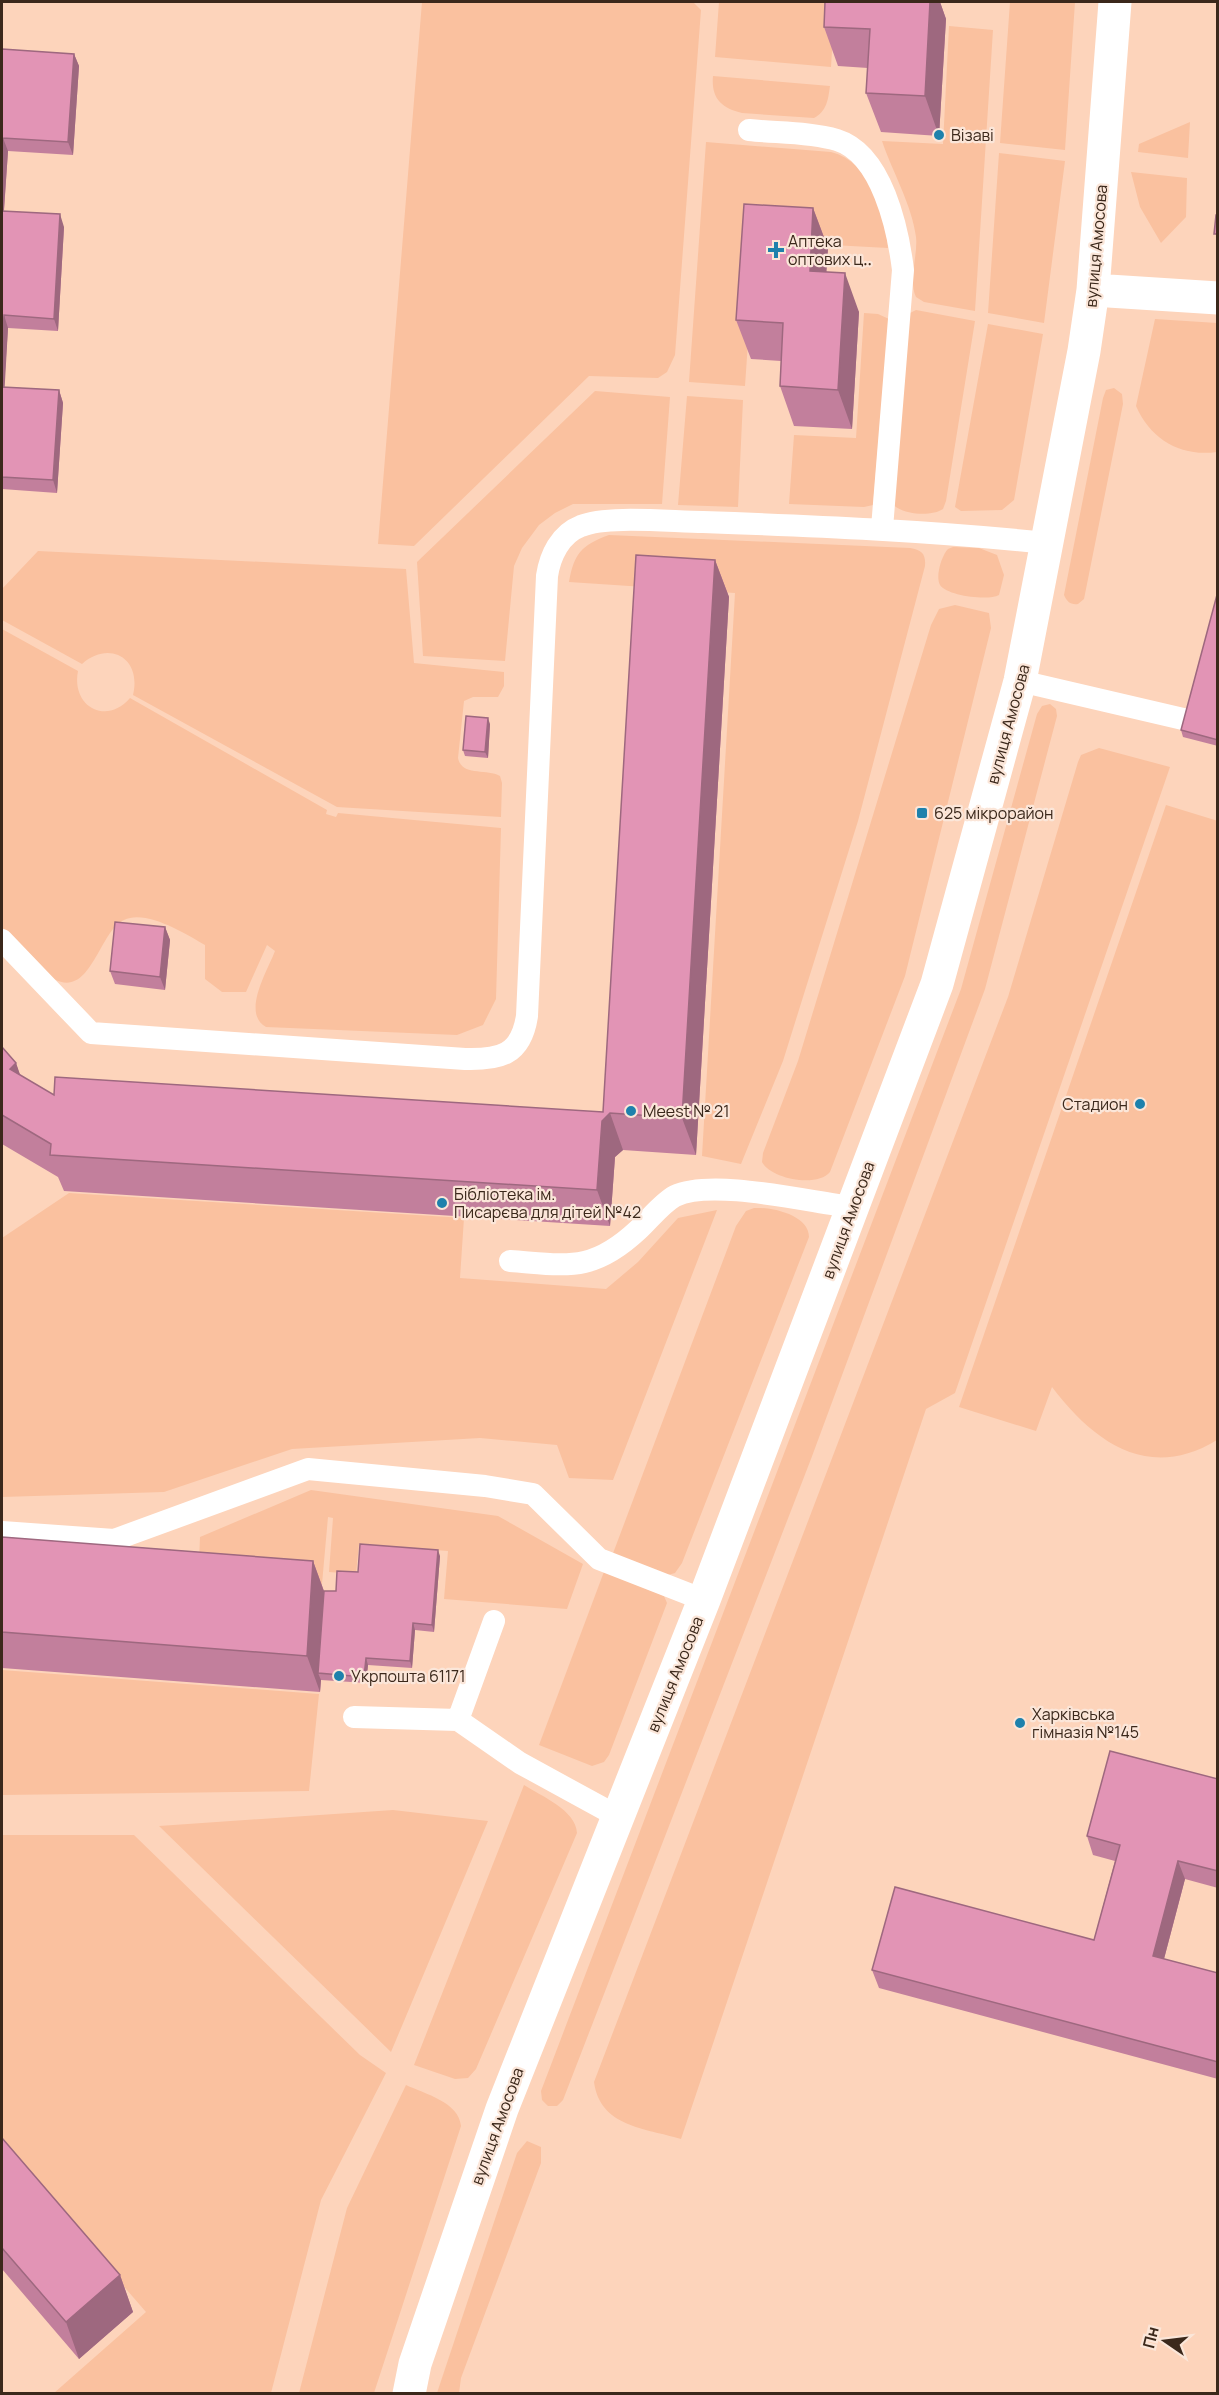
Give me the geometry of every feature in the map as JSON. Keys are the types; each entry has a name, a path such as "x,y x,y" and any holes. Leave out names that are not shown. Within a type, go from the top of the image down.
{"street":[{"name":"вулиця Амосова","path":"409,2394 415,2364 502,2109 704,1600 937,984 1020,681 1093,290 1115,2"},
{"path":"1093,290 1218,298"}],"lane":[{"path":"749,130 829,138 848,145 872,171 895,222 901,254 902,287 882,528"},
{"path":"2,940 91,1033 465,1059 495,1058 505,1054 520,1040 527,1016 547,576 562,539 581,526 608,521 882,528 1047,543"},
{"path":"1020,681 1183,719"},
{"path":"510,1261 575,1265 603,1258 626,1242 674,1197 695,1190 741,1191 852,1207"},
{"path":"2,1532 114,1540 308,1470 473,1485 533,1494 599,1559 704,1600"},
{"path":"458,1720 494,1621"},
{"path":"354,1717 458,1720 520,1763 617,1816"}],"shaded area":[{"path":"422,2 693,2 701,10 675,355 667,372 658,378 589,376 414,546 378,544"},
{"path":"719,2 835,2 831,67 715,57"},
{"path":"1010,2 1075,2 1065,150 1000,143"},
{"path":"949,26 993,30 975,311 924,302 916,297 913,283 916,244 914,225 882,141 943,144"},
{"path":"713,76 830,86 824,108 814,118 742,113 728,108 719,101 714,90"},
{"path":"1190,122 1188,158 1138,152 1139,144"},
{"path":"706,142 831,152 845,158 866,177 879,204 886,234 888,248 755,241 745,386 689,382"},
{"path":"999,153 1065,161 1044,323 988,313"},
{"path":"1131,172 1187,178 1186,217 1161,243 1140,207"},
{"path":"916,310 975,321 946,501 943,509 938,512 924,514 902,510 892,503 908,314"},
{"path":"864,313 878,314 889,319 873,505 864,507 789,504 794,435 856,438"},
{"path":"1155,319 1217,323 1217,452 1191,452 1169,444 1150,428 1136,406"},
{"path":"988,324 1043,334 1014,500 1002,510 961,511 955,507"},
{"path":"1114,388 1122,394 1123,404 1084,599 1078,604 1073,604 1064,595 1103,398 1106,390"},
{"path":"595,391 670,397 662,504 573,504 555,513 539,525 522,548 514,566 505,661 423,656 417,562"},
{"path":"687,396 743,400 738,507 678,505"},
{"path":"609,535 910,548 920,551 925,558 925,566 858,821 783,1061 741,1164 702,1156 735,593 569,582 573,564 580,552"},
{"path":"953,547 979,548 997,555 1004,575 999,595 987,598 959,595 940,585 938,576 942,561 948,549"},
{"path":"38,551 406,569 414,663 504,672 504,686 498,697 473,697 464,701 458,758 464,768 500,776 502,783 501,817 337,807 133,695 133,671 121,657 103,654 92,657 82,664 2,620 2,589"},
{"path":"955,605 989,613 991,628 905,976 830,1172 815,1180 784,1177 767,1168 762,1162 763,1153 798,1061 931,625 939,609"},
{"path":"2,629 78,671 77,683 80,694 92,708 111,711 130,698 327,810 326,814 336,817 338,813 501,828 496,999 483,1025 457,1035 266,1027 259,1020 256,1002 262,980 275,951 267,945 246,992 222,992 205,979 205,945 166,924 143,918 133,917 115,927 94,961 77,980 67,983 47,975 26,956 2,927"},
{"path":"1050,704 1056,709 1057,716 985,989 811,1459 563,2100 557,2106 548,2106 542,2100 541,2091 961,989 1037,714 1042,706"},
{"path":"1099,748 1170,767 955,1393 926,1409 681,2139 639,2128 615,2117 605,2108 598,2097 594,2082 1008,997 1078,762 1081,755"},
{"name":"Стадион","path":"1166,805 1218,821 1217,1440 1192,1452 1168,1457 1146,1456 1124,1450 1104,1439 1068,1407 1052,1387 1036,1431 959,1407"},
{"path":"69,1193 464,1218 460,1278 606,1289 638,1262 678,1218 717,1210 613,1480 569,1478 557,1445 480,1438 292,1449 164,1492 2,1497 2,1238"},
{"path":"754,1208 779,1211 796,1218 803,1223 809,1237 682,1563 675,1573 668,1575 612,1556 736,1226 746,1211"},
{"path":"311,1490 498,1516 583,1564 567,1609 444,1599 448,1551 359,1544 356,1574 329,1572 333,1518 328,1517 321,1595 198,1586 200,1537"},
{"path":"605,1569 664,1596 667,1603 609,1755 604,1762 592,1766 539,1745"},
{"path":"2,1670 319,1694 309,1791 2,1795"},
{"path":"524,1785 548,1799 571,1817 577,1833 476,2069 468,2078 455,2079 414,2065"},
{"path":"393,1810 488,1821 391,2052 159,1826"},
{"path":"2,1835 134,1835 360,2055 386,2073 321,2200 271,2393 54,2393 146,2312 2,2146"},
{"path":"406,2085 448,2105 459,2118 461,2126 374,2393 299,2393 347,2208"},
{"path":"527,2141 541,2147 541,2163 461,2378 459,2393 437,2393 517,2153"}],"building":[{"path":"825,2 930,2 925,96 866,93 870,29 824,27"},
{"path":"2,49 74,54 68,142 3,138 2,162"},
{"path":"744,204 813,208 810,271 845,273 838,390 780,386 783,323 736,320"},
{"path":"2,211 60,214 54,319 4,315 2,348"},
{"path":"1216,215 1218,215 1218,234 1214,234"},
{"path":"2,387 59,390 53,480 2,477"},
{"path":"636,555 715,560 682,1118 610,1113 602,1121 597,1190 50,1155 51,1144 2,1115 2,1047 16,1063 10,1069 54,1095 55,1077 603,1112"},
{"path":"1218,591 1218,740 1181,730"},
{"path":"466,716 488,718 485,752 463,750"},
{"path":"115,922 165,927 160,977 110,971"},
{"path":"2,1537 313,1561 307,1656 2,1632"},
{"path":"360,1544 438,1550 432,1625 413,1623 410,1661 366,1658 364,1677 318,1673 324,1591 336,1591 337,1571 358,1572"},
{"path":"1110,1751 1218,1779 1218,1871 1178,1861 1153,1956 1218,1973 1218,2062 872,1970 895,1887 1094,1940 1120,1845 1087,1836"},
{"path":"2,2138 120,2275 66,2322 2,2248"}],"place":[{"name":"Візаві","path":"939,135"},
{"name":"Аптека оптових ц‥","path":"776,250"},
{"name":"625 мікрорайон","path":"922,813"},
{"name":"Стадион","path":"1140,1104"},
{"name":"Meest № 21","path":"631,1111"},
{"name":"Бібліотека ім. Писарєва для дітей №42","path":"442,1203"},
{"name":"Укрпошта 61171","path":"339,1676"},
{"name":"Харківська гімназія №145","path":"1020,1723"}]}
